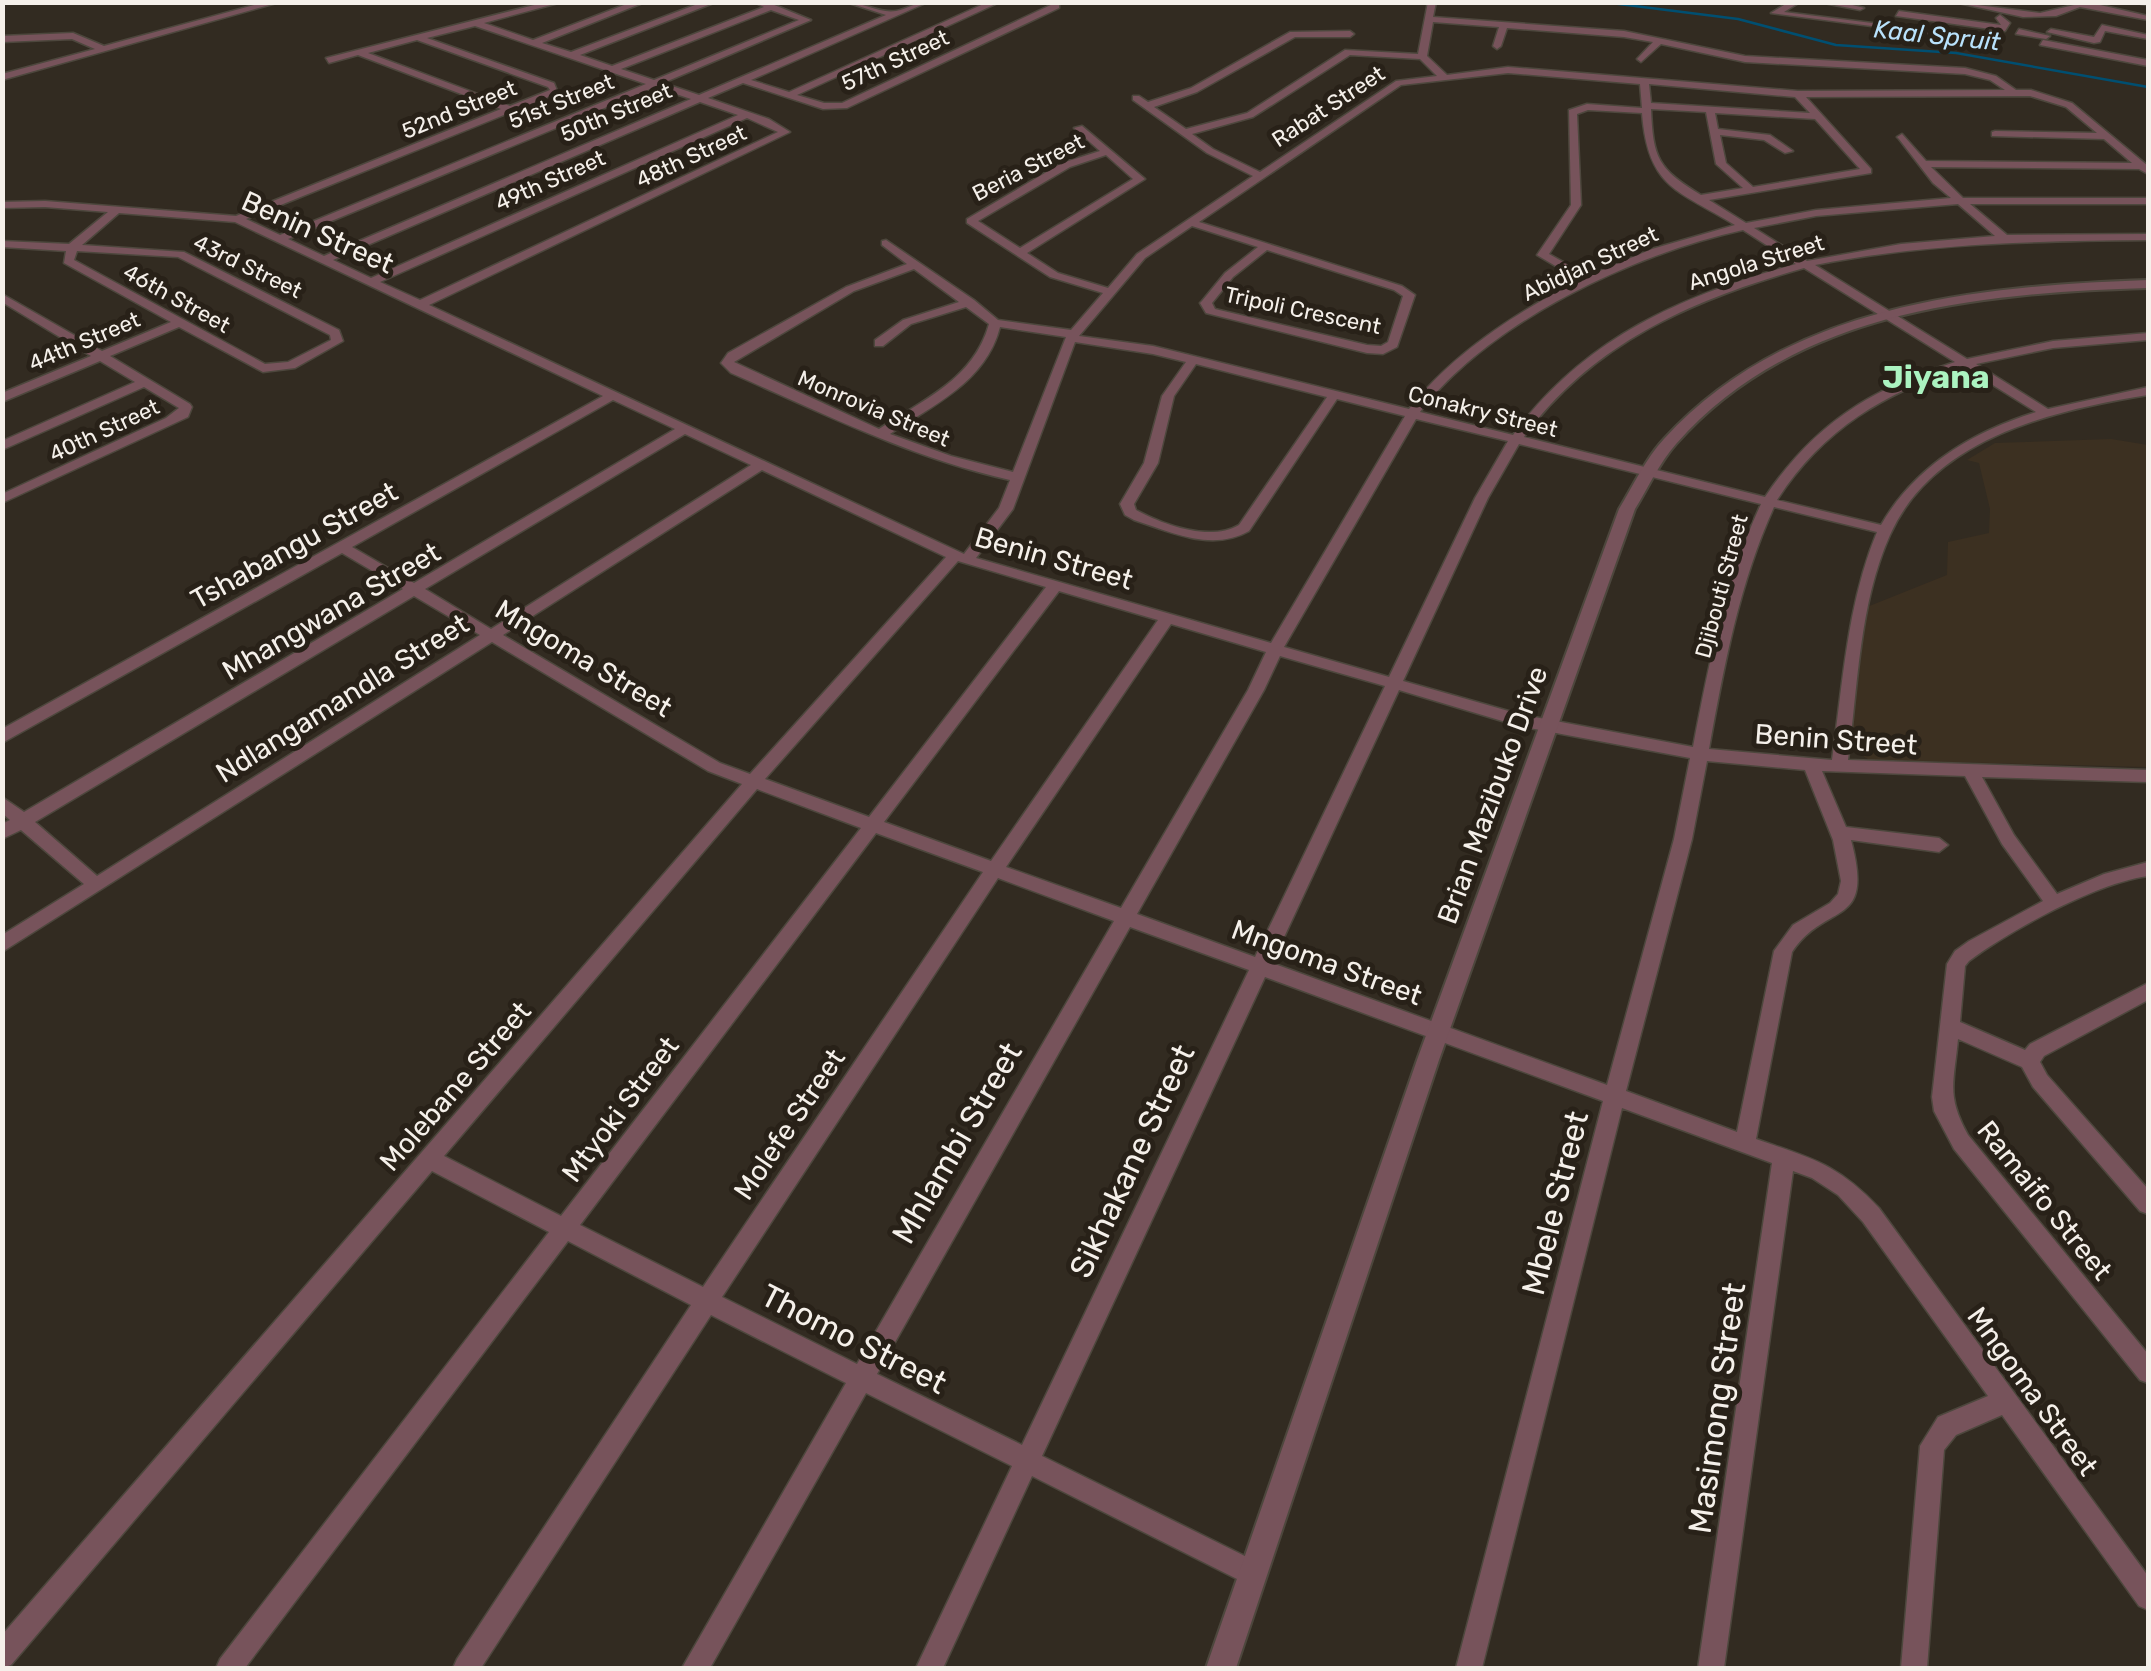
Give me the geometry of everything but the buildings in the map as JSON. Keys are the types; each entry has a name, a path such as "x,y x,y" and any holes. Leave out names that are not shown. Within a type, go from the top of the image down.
{"street":[{"path":"2,77 276,2"},
{"path":"330,60 558,2"},
{"path":"532,43 641,2"},
{"path":"570,56 712,2"},
{"name":"51st Street","path":"279,238 807,20 758,2"},
{"name":"50th Street","path":"324,260 924,2"},
{"path":"789,95 996,2"},
{"name":"57th Street","path":"744,80 828,107 844,106 1056,6 1041,2"},
{"path":"1422,57 1432,2"},
{"path":"1796,2 1774,14 1853,26 1858,21 1860,5 1823,2"},
{"path":"1958,2 2004,14 2074,8 2148,15"},
{"path":"2097,2 2148,15"},
{"path":"852,3 894,16"},
{"path":"611,70 771,7"},
{"path":"1897,41 1898,7 2004,28 2004,14"},
{"path":"2074,8 2131,24"},
{"path":"2045,40 2074,8"},
{"path":"1429,20 1614,33 1710,54 1881,69 1965,71 1993,78 2014,92"},
{"path":"1858,21 1996,40"},
{"name":"48th Street","path":"419,305 785,132 746,115 472,22"},
{"path":"1498,46 1504,36 1504,25"},
{"path":"2045,40 2102,41 2102,28 2148,37"},
{"path":"1147,106 1188,93 1293,34 1352,29 1348,52"},
{"path":"2019,32 2148,62"},
{"path":"2,39 73,36 104,50"},
{"name":"52nd Street","path":"237,219 512,110 556,88 416,38"},
{"path":"1641,59 1658,42"},
{"path":"1183,133 1250,115 1348,52 1422,57 1444,77"},
{"path":"360,53 512,110"},
{"path":"1710,54 1718,88"},
{"name":"Rabat Street","path":"961,558 995,527 1020,478 1072,336 1148,250 1394,85 1508,70 1798,94 2014,92 2040,94 2064,102 2107,136"},
{"path":"1644,82 1656,167 1667,179 2046,412"},
{"path":"1697,199 1867,171 1798,94"},
{"path":"1136,98 1223,159 1259,175"},
{"path":"1588,281 1543,255 1576,205 1572,112 1587,107 1816,116"},
{"path":"1710,111 1723,168 1750,190"},
{"name":"49th Street","path":"371,282 746,115"},
{"path":"1079,128 1138,174 1138,183 1019,252 1060,278 1110,292"},
{"path":"1714,131 1767,137 1788,151"},
{"path":"1995,134 2107,136 2144,164"},
{"path":"1902,137 1924,164 2002,238"},
{"name":"Beria Street","path":"1019,252 973,224 973,217 1066,165 1109,152"},
{"path":"1924,164 2144,164"},
{"name":"Abidjan Street","path":"1275,649 1412,414 1483,344 1527,314 1588,281 1657,251 1742,226 1866,206 1960,199 2148,201"},
{"name":"Benin Street","path":"2,205 44,204 237,219 610,397 961,558 1548,727 1700,754 1811,765 2148,776"},
{"path":"73,246 114,212"},
{"name":"Tripoli Crescent","path":"1189,222 1266,246 1407,292 1408,304 1393,344 1383,350 1367,349 1208,309 1208,300 1229,275 1266,246"},
{"name":"Angola Street","path":"1394,682 1493,480 1517,440 1550,397 1586,364 1638,330 1720,290 1803,265 1904,246 2002,238 2148,236"},
{"path":"880,434 975,370 986,353 995,323 886,243"},
{"name":"43rd Street","path":"2,244 159,250 188,257 335,333 337,340 332,346"},
{"name":"46th Street","path":"73,246 67,258 70,263 268,369 291,365 332,346"},
{"name":"Monrovia Street","path":"916,264 850,289 732,356 728,363 735,370 964,468 1020,478"},
{"name":"Brian Mazibuko Drive","path":"1220,1668 1548,727 1627,509 1647,472 1693,415 1740,378 1811,340 1886,314 1996,294 2148,284"},
{"name":"40th Street","path":"2,297 184,404 183,414 2,499"},
{"path":"879,343 907,322 970,302"},
{"name":"44th Street","path":"2,398 181,322"},
{"name":"Conakry Street","path":"995,323 1122,343 1884,530"},
{"name":"Djibouti Street","path":"1700,754 1741,574 1767,501 1797,460 1848,416 1894,390 1966,363 2066,342 2148,336"},
{"path":"1193,360 1168,396 1151,463 1126,504 1139,518 1226,537 1244,528 1334,395"},
{"path":"2,446 146,382"},
{"path":"1839,767 1862,614 1884,530 1919,486 1954,456 1996,432 2046,412 2148,391"},
{"name":"Tshabangu Street","path":"2,737 610,397"},
{"name":"Mhangwana Street","path":"2,833 683,430"},
{"name":"Ndlangamandla Street","path":"2,944 760,466"},
{"path":"2,480 18,491"},
{"name":"Mngoma Street","path":"342,547 682,750 753,782 1819,1171 1858,1200 2148,1597"},
{"name":"Molebane Street","path":"2,1656 753,782 961,558"},
{"name":"Mtyoki Street","path":"229,1668 1056,585"},
{"name":"Molefe Street","path":"466,1668 704,1300 992,869 1168,616"},
{"name":"Mhlambi Street","path":"694,1668 1256,690 1275,649"},
{"name":"Sikhakane Street","path":"929,1668 1394,682"},
{"name":"Mbele Street","path":"1469,1668 1682,841 1700,754"},
{"path":"1746,1142 1783,951 1794,933 1846,900 1852,888 1851,868 1811,765"},
{"path":"1971,771 2008,839 2055,904"},
{"path":"2,803 95,884"},
{"path":"1837,832 1938,845"},
{"name":"Ramaifo Street","path":"2148,870 2131,870 2055,904 1962,956 1956,964 1942,1098 1950,1125 2148,1372"},
{"path":"2029,1062 2037,1050 2148,992"},
{"path":"1948,1026 2029,1062 2040,1080 2148,1204"},
{"name":"Masimong Street","path":"1711,1668 1784,1156"},
{"name":"Thomo Street","path":"429,1159 1252,1573"},
{"path":"1914,1668 1932,1446 1947,1426 2006,1402"}],"shaded area":[{"path":"2111,439 2148,445 2148,767 1869,760 1849,746 1867,607 1947,575 1948,542 1989,533 1990,509 1979,463 1967,460 1995,443"}],"waterway":[{"name":"Kaal Spruit","path":"1512,2 1565,2"},
{"name":"Kaal Spruit","path":"1603,2 1738,19 1836,45 1956,53 2148,87"}],"district":[{"name":"Jiyana","path":"1936,377"}]}
